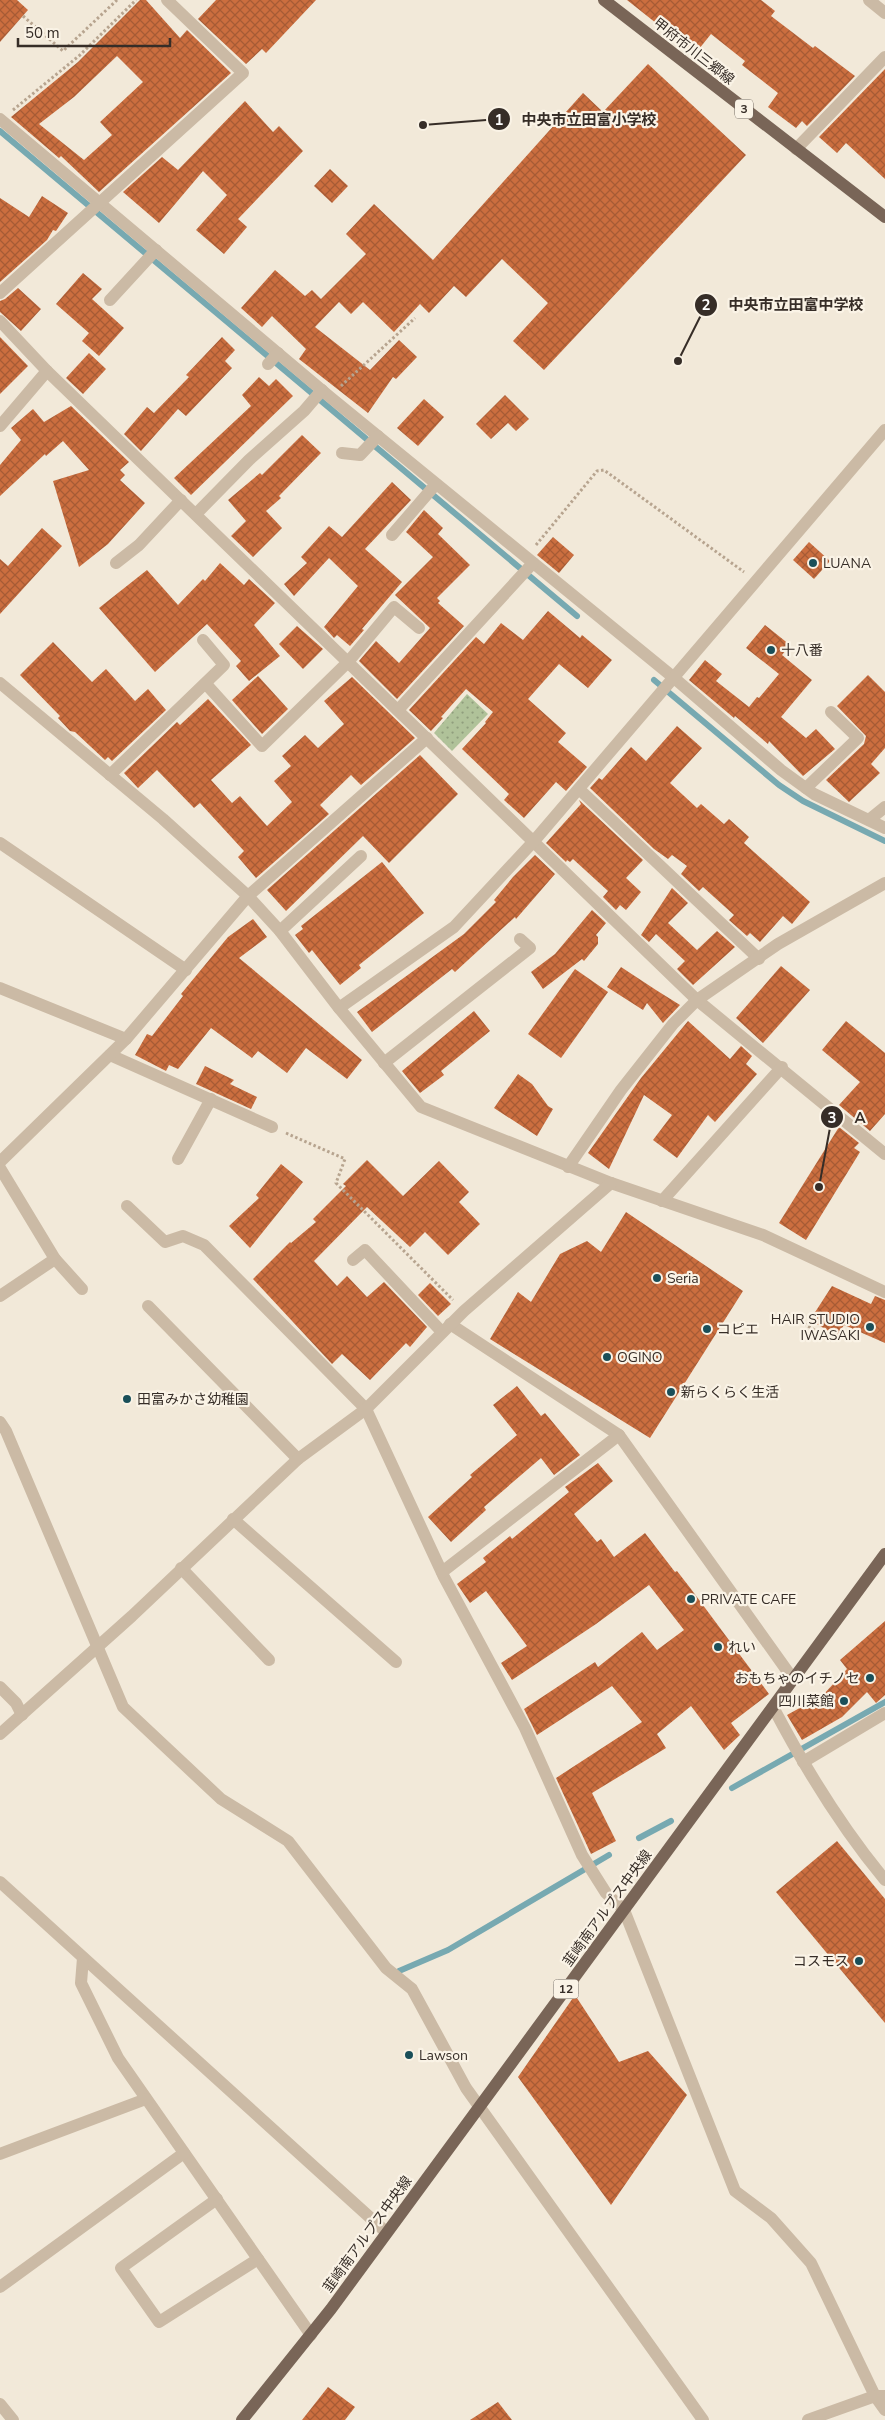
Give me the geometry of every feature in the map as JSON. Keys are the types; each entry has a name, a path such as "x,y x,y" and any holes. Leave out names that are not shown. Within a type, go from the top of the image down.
{"main road":[{"name":"甲府市川三郷線","path":"604,0 885,217"},
{"name":"韮崎南アルプス中央線","path":"242,2420 311,2335 885,1554"}],"street":[{"path":"0,293 243,73 166,0"},
{"path":"869,0 885,13"},
{"path":"796,149 885,57"},
{"path":"1,120 98,204 324,393 781,770 814,794 885,828"},
{"path":"110,300 155,251"},
{"path":"0,321 47,370 697,1000 782,1067 885,1154"},
{"path":"268,364 277,353"},
{"path":"0,426 47,370"},
{"path":"196,514 250,460 324,393"},
{"path":"339,1008 454,927 534,841 885,430"},
{"path":"342,453 360,455 378,437"},
{"path":"392,535 435,485"},
{"path":"116,563 139,545 181,500"},
{"path":"398,710 519,577 529,562"},
{"path":"206,684 262,746 348,662 394,607 419,628"},
{"path":"110,775 224,665 203,640"},
{"path":"0,683 163,819 248,896 280,931 339,1008 421,1107 568,1167 763,1235 885,1292"},
{"path":"806,788 858,738 831,712"},
{"path":"0,1162 126,1039 248,896 427,738"},
{"path":"579,789 759,959"},
{"path":"869,820 885,806"},
{"path":"0,843 186,970"},
{"path":"280,931 361,856"},
{"path":"568,1167 621,1090 672,1024 697,1000 759,959 778,944 885,883"},
{"path":"384,1063 530,948 520,940"},
{"path":"0,988 126,1039"},
{"path":"110,1055 272,1127"},
{"path":"662,1201 782,1067"},
{"path":"178,1159 210,1099"},
{"path":"0,1168 55,1259 82,1289"},
{"path":"0,1734 98,1647 298,1459 366,1409 464,1310 611,1183"},
{"path":"127,1206 165,1242 183,1236 204,1245 366,1409 442,1572 525,1728 589,1866 606,1893 624,1910 735,2191 771,2218 811,2263 880,2396 885,2410"},
{"path":"353,1260 365,1250 446,1328 619,1436 793,1679"},
{"path":"0,1296 55,1259"},
{"path":"148,1306 298,1459"},
{"path":"2,1429 123,1707 176,1759 221,1798 288,1841 386,1968 412,1989 466,2088 703,2420"},
{"path":"442,1572 619,1436"},
{"path":"233,1519 396,1662"},
{"path":"181,1568 269,1660"},
{"path":"0,1687 16,1703 22,1715"},
{"path":"773,1707 802,1761 860,1851 885,1880"},
{"path":"802,1761 885,1713"},
{"path":"0,1882 386,2232"},
{"path":"83,1958 81,1983 118,2058 311,2335"},
{"path":"0,2154 146,2099"},
{"path":"0,2287 184,2153"},
{"path":"216,2200 121,2268 159,2322 258,2258"},
{"path":"808,2420 880,2396"},
{"path":"0,2404 12,2420"}],"path":[{"path":"23,16 64,51 117,0"},
{"path":"1,120 80,55 136,0"},
{"path":"324,393 415,318"},
{"path":"529,562 597,471 604,470 756,581"},
{"path":"272,1127 345,1159 336,1183 464,1310"},
{"path":"787,1312 832,1341"}],"green space":[{"path":"467,694 488,714 452,751 434,733"}],"building":[{"path":"0,0 17,0 28,10 0,42"},
{"path":"140,0 146,0 180,38 187,30 231,73 99,192 61,156 59,158 11,117 78,62","holes":["117,56 143,82 100,122 112,135 84,160 39,124 74,97"]},
{"path":"216,0 316,0 266,53 262,49 246,64 198,19"},
{"path":"627,0 761,0 775,11 771,16 813,48 815,46 855,76 807,126 802,121 796,128 768,107 778,93 742,65 745,61 711,34 695,54"},
{"path":"648,64 746,155 544,370 513,341 548,303 502,259 466,297 454,286 429,313 420,304 394,332 363,302 351,314 339,302 315,327 370,370 399,340 417,357 396,379 393,377 368,413 299,359 306,349 272,316 262,327 241,308 275,270 305,296 312,290 321,299 366,254 346,234 374,204 433,260 583,93 603,112"},
{"path":"885,69 885,179 846,143 837,153 819,137"},
{"path":"245,101 273,132 279,126 303,151 238,219 247,227 224,254 196,230 227,195 203,171 159,223 123,192 162,157 178,170"},
{"path":"330,169 348,186 332,203 314,186"},
{"path":"42,196 68,213 56,231 53,230 47,240 0,282 0,198 29,217"},
{"path":"83,273 102,289 92,299 124,328 99,356 82,341 89,333 56,304"},
{"path":"18,288 41,309 21,331 0,312 0,301"},
{"path":"0,337 28,366 0,394"},
{"path":"222,337 235,350 225,361 232,368 186,416 178,409 141,451 124,434 147,407 154,413 189,377 186,375"},
{"path":"89,353 106,369 83,394 66,378"},
{"path":"259,377 269,386 276,379 293,396 191,495 174,478 251,406 242,395"},
{"path":"505,395 529,419 516,431 508,423 491,439 476,424"},
{"path":"424,399 444,417 418,446 397,428"},
{"path":"71,406 129,462 120,470 125,475 120,480 145,503 108,544 79,567 53,481 89,470 63,441 46,456 45,454 0,496 0,465 21,440 11,428 33,409 44,422"},
{"path":"302,435 321,453 279,496 281,498 266,511 282,528 253,557 231,536 246,521 228,500 260,473 262,475"},
{"path":"392,482 411,500 365,549 402,582 350,646 337,635 334,638 324,627 358,586 329,558 294,596 284,584 307,563 301,557 329,526 342,537"},
{"path":"424,510 443,528 438,534 470,565 437,598 440,601 438,603 464,626 397,699 359,661 376,641 399,663 430,628 395,595 433,557 406,532"},
{"path":"42,528 62,546 0,614 0,559 8,566"},
{"path":"553,537 574,555 559,573 537,555"},
{"path":"809,542 830,561 814,579 793,560"},
{"path":"220,563 244,585 249,579 275,603 254,625 280,656 249,681 236,666 241,661 207,624 155,672 99,608 147,570 178,605 203,579 205,581"},
{"path":"548,611 580,638 582,635 612,660 588,688 559,664 528,699 566,733 558,742 587,767 566,791 556,782 524,818 504,800 509,794 462,749 486,723 493,712 466,689 431,731 409,710 476,637 484,644 501,623 523,640"},
{"path":"765,625 790,645 782,655 812,680 781,717 806,738 816,729 835,749 803,776 769,741 768,744 689,680 705,660 722,674 716,681 749,707 779,674 746,648"},
{"path":"297,626 323,649 303,669 279,644"},
{"path":"53,642 92,682 106,669 135,701 148,689 166,710 112,761 108,757 105,760 75,732 70,731 58,718 60,716 20,675"},
{"path":"868,675 885,692 885,748 871,764 880,773 849,802 826,780 864,744 866,736 837,706"},
{"path":"258,676 288,709 262,734 232,700"},
{"path":"352,677 415,738 361,785 351,775 320,805 329,814 256,878 238,857 244,851 200,803 194,808 157,770 138,788 124,773 177,722 180,725 208,699 251,745 211,780 232,803 240,796 267,826 292,802 274,781 291,766 282,756 305,735 318,748 344,724 324,701"},
{"path":"677,726 702,748 670,783 697,808 701,804 724,824 729,819 749,837 744,843 810,902 792,924 783,916 760,942 750,933 747,936 729,920 734,915 703,887 699,891 681,874 687,866 672,855 668,859 654,849 590,788 599,778 602,780 631,747 646,761"},
{"path":"420,755 458,794 389,863 363,836 286,911 267,890"},
{"path":"579,800 643,860 626,878 641,892 626,910 620,905 616,910 603,897 608,891 573,859 570,862 567,860 566,862 546,843 581,804"},
{"path":"535,855 555,874 516,919 515,917 455,972 452,969 372,1032 357,1012 464,934 496,902 494,900 513,877"},
{"path":"382,862 424,913 359,965 361,968 340,985 312,950 309,953 295,935 303,929 301,926"},
{"path":"672,888 688,903 668,923 697,950 717,931 735,947 693,985 677,969 685,961 656,934 649,942 641,935"},
{"path":"592,910 606,923 596,935 598,937 598,944 584,961 582,959 543,989 531,972 555,954"},
{"path":"253,919 267,937 239,958 362,1060 347,1079 306,1048 287,1073 258,1051 252,1058 211,1028 178,1069 169,1065 166,1071 135,1055 147,1034 152,1036 183,996 181,994 228,937"},
{"path":"781,966 810,990 763,1043 736,1018"},
{"path":"621,967 680,1005 663,1023 647,1003 643,1010 607,987"},
{"path":"575,969 608,992 561,1058 528,1034"},
{"path":"474,1011 490,1031 441,1071 444,1075 420,1093 402,1071"},
{"path":"688,1021 730,1059 741,1046 752,1056 746,1064 757,1074 715,1122 708,1115 677,1158 653,1140 672,1115 644,1095 609,1169 588,1153 641,1078"},
{"path":"846,1021 885,1053 885,1114 870,1131 839,1105 860,1082 822,1050"},
{"path":"205,1066 234,1080 230,1084 257,1097 251,1109 196,1084"},
{"path":"518,1074 532,1084 548,1106 553,1109 537,1136 494,1108"},
{"path":"839,1127 859,1143 854,1148 860,1152 806,1240 779,1223"},
{"path":"367,1160 403,1196 439,1161 469,1192 459,1202 480,1224 448,1255 425,1232 410,1247 367,1207 314,1261 337,1286 347,1276 367,1297 384,1282 427,1327 410,1347 406,1343 370,1380 342,1354 332,1364 253,1279 290,1242 316,1222 313,1219 346,1186 343,1184"},
{"path":"281,1164 303,1182 250,1248 229,1226 259,1198 256,1195"},
{"path":"626,1212 743,1291 650,1438 490,1339 518,1292 531,1302 560,1254 587,1241 601,1252"},
{"path":"430,1283 451,1304 438,1316 418,1295"},
{"path":"832,1286 871,1304 875,1296 885,1300 885,1343 844,1325 837,1336 810,1320"},
{"path":"517,1386 541,1416 545,1413 580,1455 554,1475 541,1458 484,1507 486,1510 451,1542 428,1517 472,1477 470,1475 517,1435 493,1405"},
{"path":"598,1463 613,1481 574,1514 597,1542 601,1539 614,1557 645,1533 675,1572 677,1571 691,1589 769,1694 731,1723 740,1735 724,1750 691,1706 657,1734 666,1748 592,1793 616,1841 591,1854 556,1778 642,1722 612,1686 537,1735 524,1709 595,1662 598,1667 642,1632 657,1650 684,1630 649,1585 596,1624 512,1680 501,1663 527,1646 486,1591 470,1603 457,1584 486,1562 483,1558 510,1536 512,1539 569,1492 565,1487"},
{"path":"885,1621 885,1695 876,1703 867,1692 842,1717 802,1740 787,1715 823,1695 847,1669 840,1660"},
{"name":"コスモス","path":"837,1841 885,1899 885,2023 776,1892"},
{"path":"575,1995 619,2062 648,2051 687,2095 611,2205 518,2077"},
{"path":"328,2387 355,2407 345,2420 302,2420"},
{"path":"498,2402 512,2420 470,2420"}],"waterway":[{"path":"0,131 577,616"},
{"path":"654,680 779,785 803,801 885,841"},
{"path":"732,1788 885,1702"},
{"path":"639,1838 671,1821"},
{"path":"399,1971 448,1950 609,1855"}],"place":[{"name":"中央市立田富小学校","path":"423,125"},
{"name":"中央市立田富中学校","path":"678,361"},
{"name":"LUANA","path":"813,563"},
{"name":"十八番","path":"771,650"},
{"name":"A","path":"819,1187"},
{"name":"Seria","path":"657,1278"},
{"name":"HAIR STUDIO IWASAKI","path":"870,1327"},
{"name":"コピエ","path":"707,1329"},
{"name":"OGINO","path":"607,1357"},
{"name":"新らくらく生活","path":"671,1392"},
{"name":"田富みかさ幼稚園","path":"127,1399"},
{"name":"PRIVATE CAFE","path":"691,1599"},
{"name":"れい","path":"718,1647"},
{"name":"おもちゃのイチノセ","path":"870,1678"},
{"name":"四川菜館","path":"844,1701"},
{"name":"コスモス","path":"859,1961"},
{"name":"Lawson","path":"409,2055"}]}
